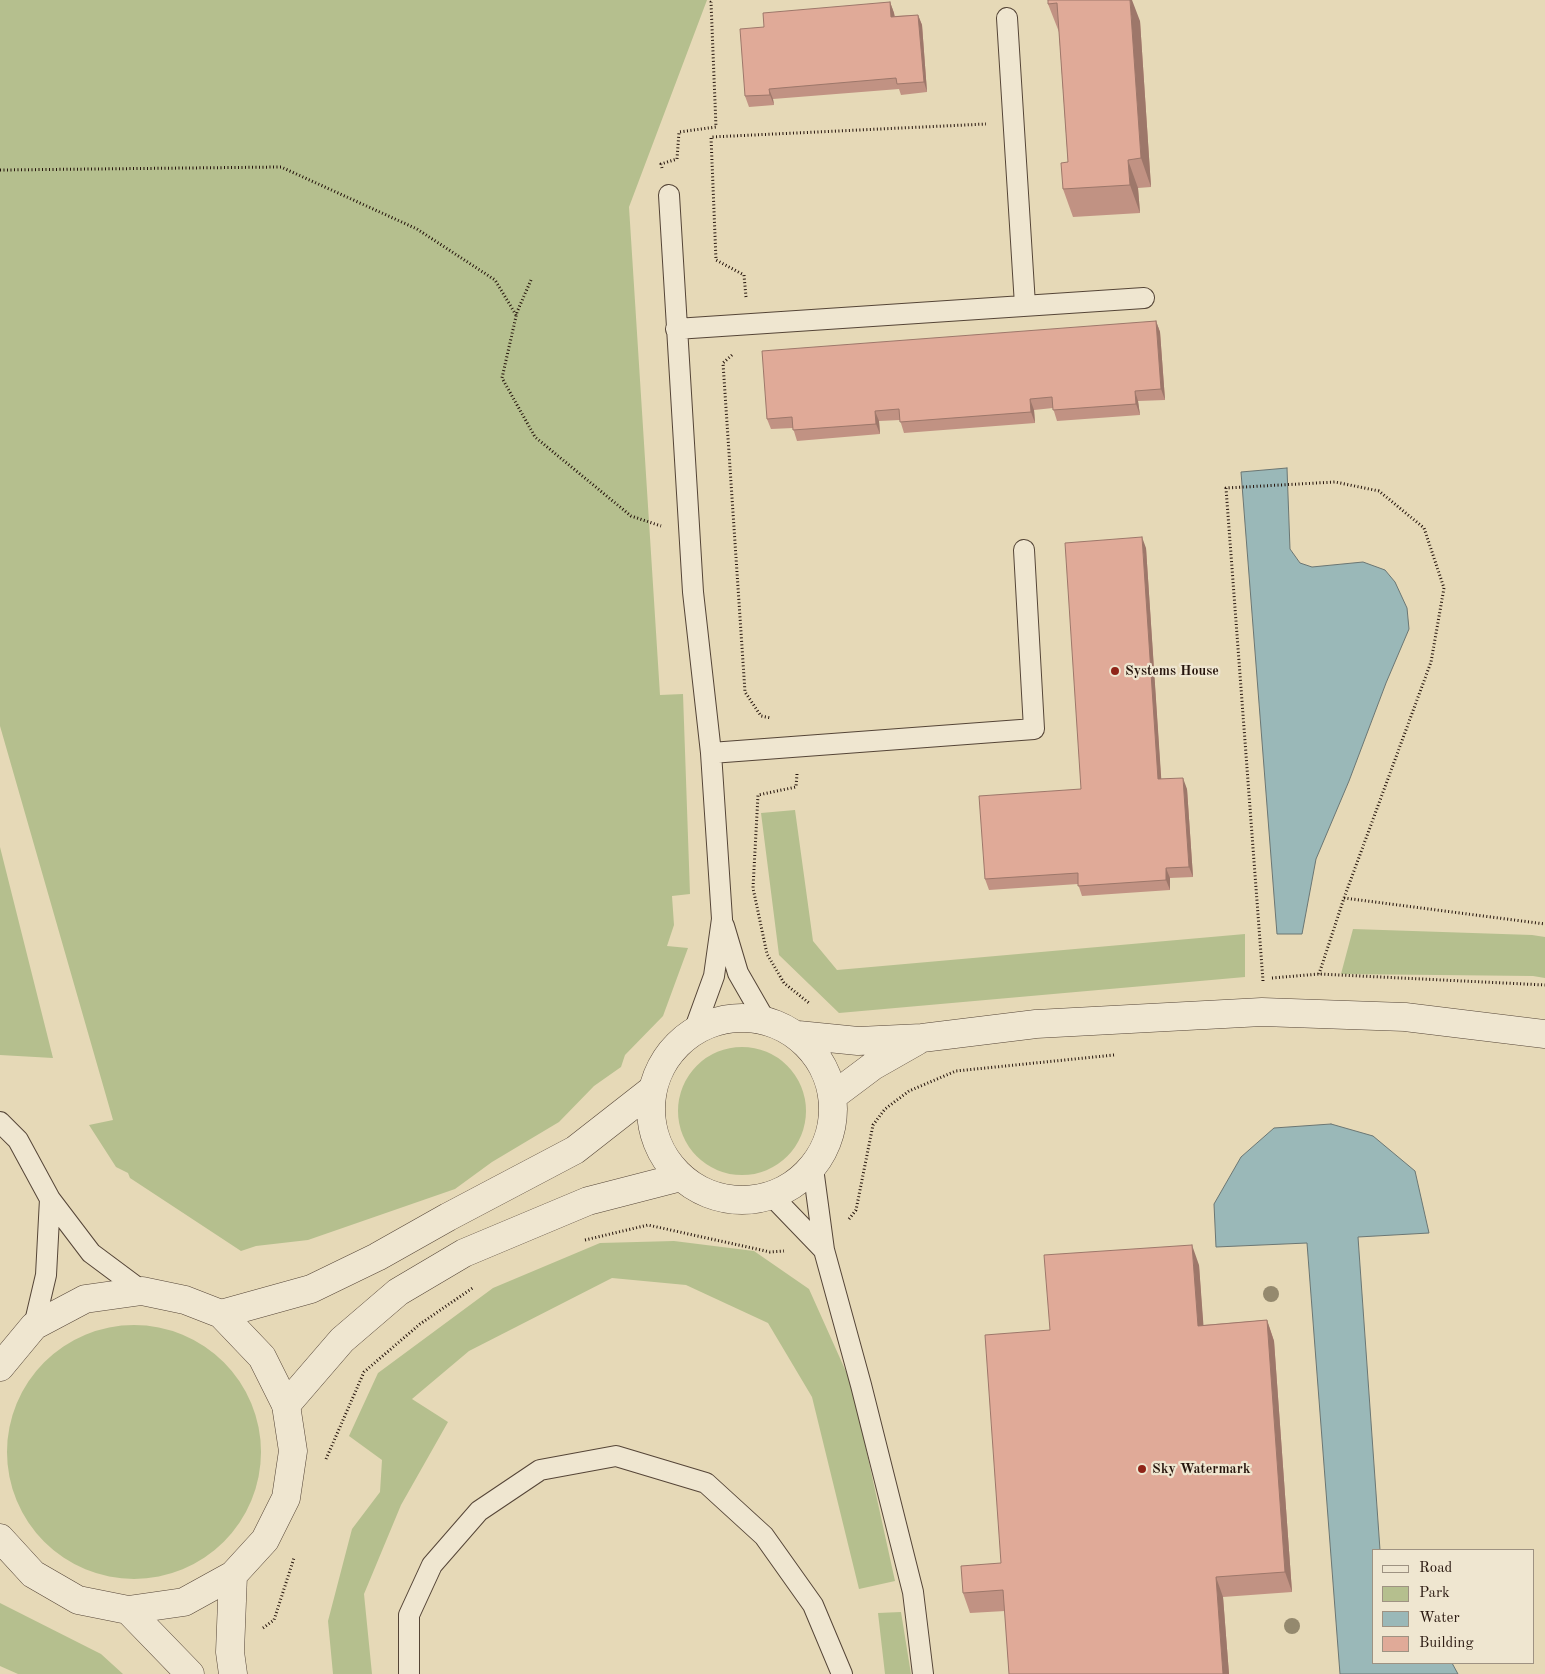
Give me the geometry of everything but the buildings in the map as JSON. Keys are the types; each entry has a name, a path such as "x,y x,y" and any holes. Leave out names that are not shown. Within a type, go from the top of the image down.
{"street":[{"path":"798,1036 822,1063 833,1096 834,1122 826,1146 813,1168 794,1185 772,1196 748,1200 724,1199 701,1191 681,1177 668,1163 658,1146 652,1127 653,1089 668,1055 694,1031 728,1018 765,1020 798,1036 858,1041 922,1038 1036,1024 1262,1012 1405,1017 1545,1034"},
{"path":"833,1096 873,1066 922,1038"},
{"path":"221,1314 311,1288 377,1257 575,1150 653,1089"},
{"path":"286,1405 342,1340 398,1292 464,1253 588,1201 681,1177"},
{"path":"0,1366 34,1326 85,1299 142,1292 185,1300 221,1314 262,1357 286,1405 293,1451 286,1498 265,1540 233,1575 184,1602 128,1610 78,1600 33,1574 0,1538"},
{"path":"232,1663 233,1575"},
{"path":"128,1610 190,1674"}],"lane":[{"path":"1007,18 1024,305"},
{"path":"669,195 693,592 710,753 722,919 714,976 694,1031"},
{"path":"676,329 1144,298"},
{"path":"710,753 1034,728 1024,550"},
{"path":"722,919 738,973 765,1020"},
{"path":"0,1122 18,1140 50,1199 91,1253 142,1292"},
{"path":"813,1168 824,1250 913,1592 923,1674"},
{"path":"772,1196 824,1250"},
{"path":"34,1326 46,1275 50,1199"},
{"path":"409,1674 409,1615 432,1565 479,1511 540,1470 616,1456 706,1483 764,1536 813,1605 842,1674"}],"path":[{"path":"669,195 661,164 677,159 679,132 716,126 713,0"},
{"path":"811,1005 784,983 767,954 753,888 758,795 796,787 798,746 791,722 760,716 745,692 723,363 750,340 744,275 716,260 711,138 1014,123"},
{"path":"0,170 281,167 417,229 495,280 516,315"},
{"path":"531,280 516,315 502,378 535,437 631,516 690,536"},
{"path":"1263,978 1226,488 1335,482 1379,491 1424,528 1444,588 1431,662 1344,898 1319,974"},
{"path":"1344,898 1545,924"},
{"path":"581,1241 648,1225 770,1252 824,1250 856,1210 873,1125 885,1109 909,1091 956,1071 1114,1055"},
{"path":"873,1066 885,1109"},
{"path":"325,1463 364,1372 420,1324 479,1284"},
{"path":"232,1663 274,1620 295,1555"}],"green space":[{"path":"0,0 707,0 629,207 660,695 683,694 690,894 672,896 674,925 667,946 688,948 663,1016 625,1055 621,1067 594,1086 559,1122 492,1162 455,1189 308,1240 256,1246 241,1251 130,1178 128,1173 116,1167 89,1125 113,1120 0,726"},
{"path":"795,810 813,941 837,970 1245,934 1245,977 839,1013 779,955 761,813"},
{"path":"0,847 53,1058 0,1055"},
{"path":"1353,929 1545,937 1545,978 1533,976 1341,974"},
{"path":"742,1047 767,1051 788,1065 802,1086 806,1111 802,1136 788,1157 767,1171 742,1175 717,1171 696,1157 682,1136 678,1111 682,1086 696,1065 717,1051"},
{"path":"674,1241 754,1251 809,1289 852,1385 895,1581 859,1589 812,1397 768,1323 686,1285 612,1278 469,1351 412,1399 448,1422 401,1505 364,1594 372,1674 333,1674 328,1621 352,1529 380,1492 382,1460 349,1436 378,1373 493,1288 600,1243"},
{"path":"134,1325 171,1330 205,1346 224,1362 240,1381 256,1415 261,1452 256,1489 240,1523 224,1542 205,1558 171,1574 134,1579 97,1574 63,1558 44,1542 28,1523 12,1489 7,1452 12,1415 28,1381 44,1362 63,1346 97,1330"},
{"path":"0,1603 101,1654 123,1674 18,1674 0,1666"},
{"path":"901,1612 911,1674 885,1674 878,1613"}],"water":[{"path":"1287,468 1290,549 1300,563 1312,567 1363,562 1385,570 1395,582 1407,608 1409,629 1316,859 1302,934 1277,934 1241,472"},
{"path":"1331,1124 1373,1136 1415,1171 1429,1233 1358,1237 1380,1549 1372,1549 1372,1664 1453,1664 1458,1674 1340,1674 1307,1243 1216,1247 1214,1204 1241,1157 1274,1128"}],"place":[{"name":"Systems House","path":"1115,671"},
{"name":"Sky Watermark","path":"1142,1469"}]}
